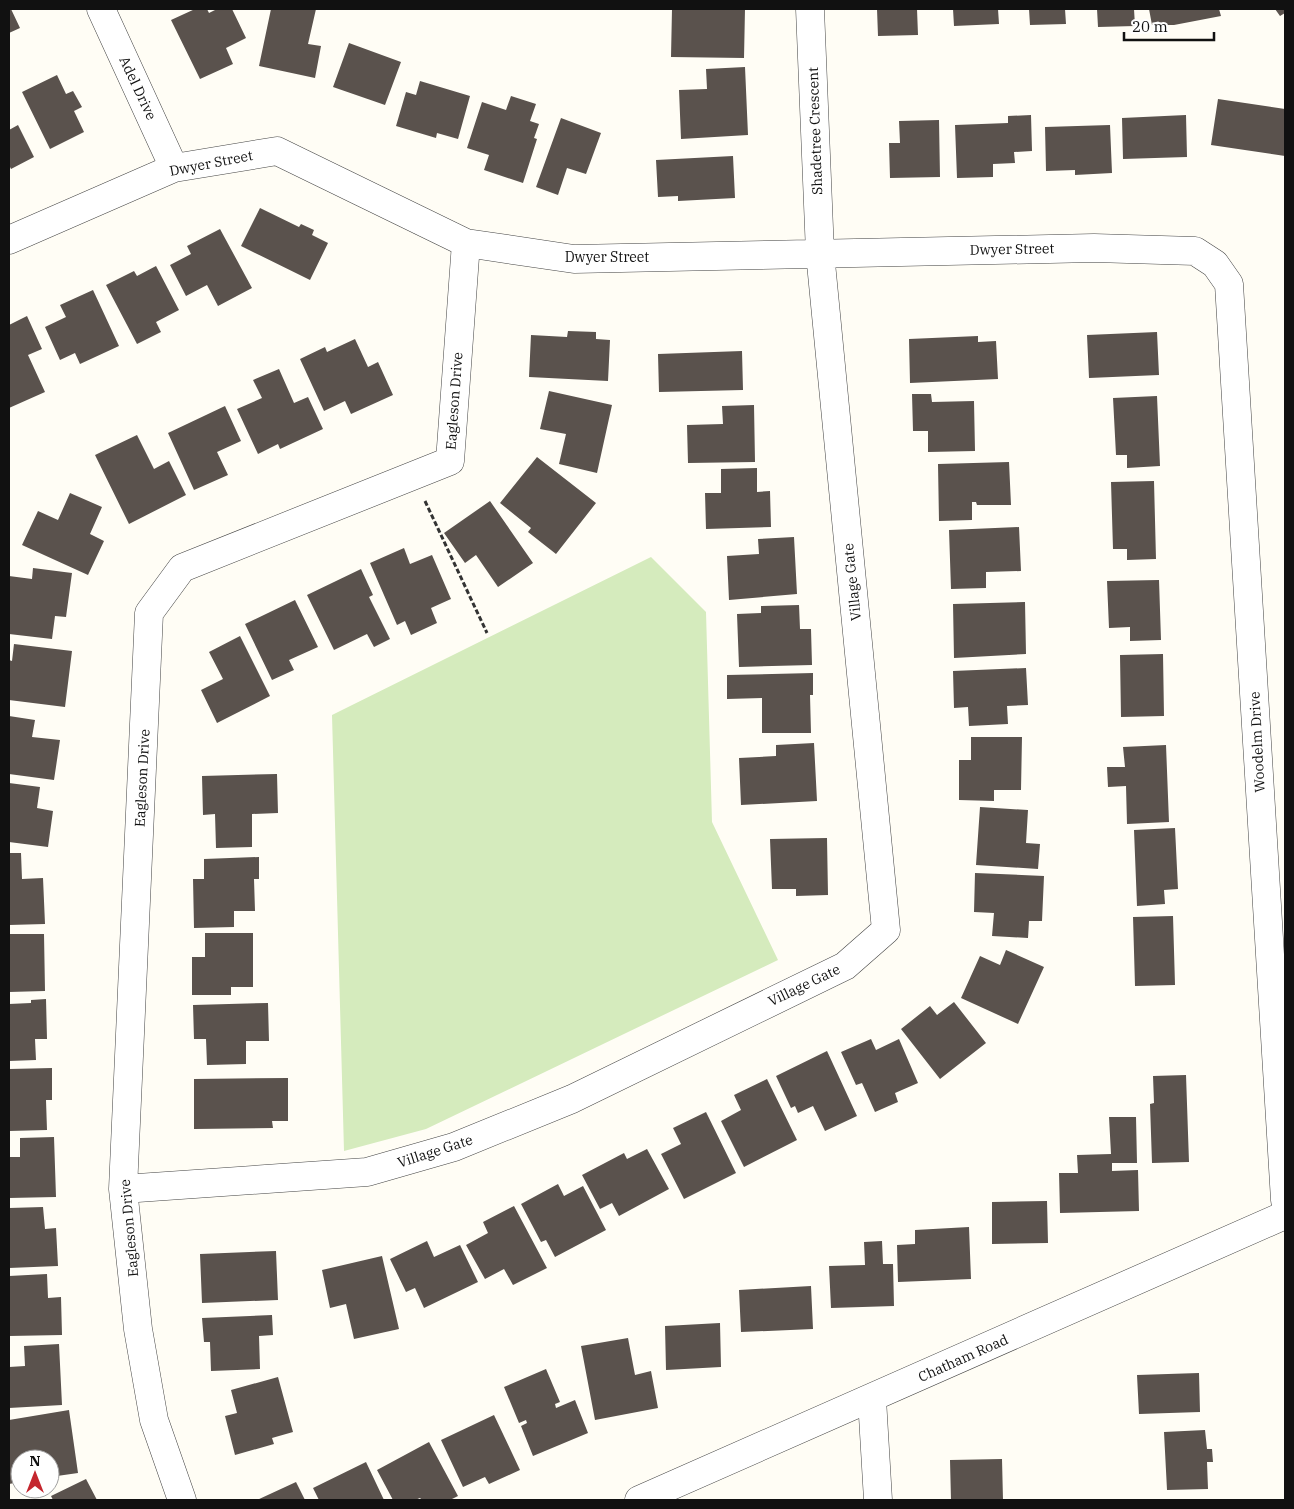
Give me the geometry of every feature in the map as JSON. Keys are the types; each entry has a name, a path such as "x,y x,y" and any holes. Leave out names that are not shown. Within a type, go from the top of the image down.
{"street":[{"name":"Adel Drive","path":"101,9 174,168"},
{"name":"Shadetree Crescent","path":"810,9 820,253"},
{"name":"Dwyer Street","path":"9,240 174,168 276,151 466,242 574,259 1094,248 1194,251 1215,264 1229,284"},
{"name":"Eagleson Drive","path":"182,1500 154,1420 138,1329 123,1189 149,613 182,568 450,461 466,242"},
{"name":"Village Gate","path":"123,1189 367,1172 454,1146 572,1100 845,966 886,930 820,253"},
{"name":"Woodelm Drive","path":"1229,284 1285,1200"},
{"name":"Chatham Road","path":"639,1500 872,1399 1285,1214"},
{"path":"872,1399 878,1500"}],"path":[{"path":"413,476 487,633"}],"green space":[{"path":"651,557 706,612 712,822 778,960 426,1129 344,1151 332,715"}],"building":[{"path":"9,9 11,9 20,28 9,33"},
{"path":"195,9 207,9 209,13 217,9 232,9 246,38 226,48 233,64 200,79 171,20"},
{"path":"271,9 316,9 308,44 321,46 315,78 259,66"},
{"path":"672,9 745,9 744,58 671,57"},
{"path":"877,9 917,9 918,35 878,36"},
{"path":"953,9 998,9 999,24 954,26"},
{"path":"1029,9 1065,9 1066,24 1030,25"},
{"path":"1097,9 1134,9 1135,26 1098,27"},
{"path":"1149,9 1219,9 1221,16 1174,25 1152,25"},
{"path":"1275,9 1285,9 1285,13 1280,16"},
{"path":"349,43 401,62 385,105 333,87"},
{"path":"745,67 748,135 681,139 679,90 707,89 706,69"},
{"path":"57,75 66,94 73,91 82,107 74,111 84,132 50,149 22,92"},
{"path":"420,81 470,96 458,139 437,133 436,138 396,126 406,92 416,95"},
{"path":"511,96 536,104 530,121 539,124 534,138 537,139 523,183 484,170 489,155 467,148 482,102 506,110"},
{"path":"1218,99 1285,109 1285,156 1211,145"},
{"path":"1031,115 1032,151 1014,152 1015,163 993,164 993,177 957,178 955,125 1008,123 1008,116"},
{"path":"1186,115 1187,157 1123,159 1122,118"},
{"path":"561,118 601,133 586,174 567,168 558,195 536,187"},
{"path":"939,120 940,177 890,178 889,143 900,143 899,121"},
{"path":"18,125 34,157 11,169 9,165 9,130"},
{"path":"1110,125 1112,173 1075,175 1075,170 1046,171 1045,127"},
{"path":"733,156 735,198 678,201 678,196 658,197 656,160"},
{"path":"260,208 299,227 301,224 314,230 312,235 328,243 310,280 241,246"},
{"path":"220,229 252,288 218,306 207,285 186,296 170,265 191,254 187,246"},
{"path":"156,266 179,310 156,322 161,332 137,344 106,285 134,271 137,276"},
{"path":"93,290 119,346 80,364 75,353 60,360 45,327 66,317 60,305"},
{"path":"27,316 42,349 28,355 45,392 9,408 9,325"},
{"path":"568,331 596,332 596,339 610,340 608,381 529,377 531,335 567,337"},
{"path":"1157,332 1159,375 1089,378 1087,335"},
{"path":"978,336 978,342 996,341 998,379 910,383 909,339"},
{"path":"355,339 368,367 378,362 393,395 351,414 345,401 324,411 300,359 325,347 327,352"},
{"path":"742,351 743,390 659,392 658,354"},
{"path":"279,369 294,403 308,397 323,429 280,449 278,444 258,454 237,409 262,398 253,380"},
{"path":"549,391 612,405 597,473 559,464 566,434 540,429"},
{"path":"912,394 931,394 932,402 974,401 975,451 928,452 928,431 913,431"},
{"path":"1157,396 1160,466 1127,468 1127,455 1116,455 1113,398"},
{"path":"754,405 755,462 688,463 687,425 723,424 722,406"},
{"path":"225,406 241,441 217,452 228,475 194,490 168,433"},
{"path":"137,435 154,469 169,461 186,495 129,524 95,455"},
{"path":"537,457 596,503 556,554 528,532 531,528 500,503"},
{"path":"1009,462 1011,505 977,505 976,502 972,502 972,520 939,521 938,464"},
{"path":"757,468 757,492 770,491 771,527 706,529 705,493 721,493 721,469"},
{"path":"1154,481 1156,559 1127,560 1127,549 1113,549 1111,482"},
{"path":"70,493 102,507 90,534 104,541 88,575 22,545 38,511 58,520"},
{"path":"490,501 533,563 498,587 476,555 465,563 444,533"},
{"path":"1019,527 1021,571 986,572 986,588 951,589 949,530"},
{"path":"794,537 797,594 729,600 727,556 759,554 758,539"},
{"path":"404,548 410,564 432,555 451,599 431,608 437,623 411,635 405,621 397,625 370,563"},
{"path":"33,568 72,573 66,617 55,616 52,639 9,634 9,576 32,579"},
{"path":"361,569 373,595 369,597 390,639 374,647 367,634 334,650 307,595"},
{"path":"1159,580 1161,640 1130,641 1130,627 1109,628 1107,581"},
{"path":"295,600 318,647 289,660 294,670 272,680 245,624"},
{"path":"1025,602 1026,654 954,658 953,604"},
{"path":"799,605 800,629 811,629 812,665 739,667 737,614 761,613 761,606"},
{"path":"240,636 270,696 217,723 201,690 223,679 209,652"},
{"path":"14,644 72,651 65,707 9,700 9,660 12,661"},
{"path":"1163,654 1164,716 1121,717 1120,655"},
{"path":"1026,668 1028,705 1007,706 1008,724 969,726 968,707 954,708 953,671"},
{"path":"813,673 813,695 810,695 811,733 762,733 762,698 727,699 727,675"},
{"path":"9,716 35,720 32,737 60,740 54,780 9,774"},
{"path":"971,737 1022,737 1021,790 994,790 994,801 959,800 959,760 971,760"},
{"path":"814,743 817,801 741,805 739,758 776,756 776,745"},
{"path":"1166,745 1169,822 1127,824 1126,786 1108,787 1107,767 1125,767 1123,747"},
{"path":"277,774 278,813 252,814 252,847 216,848 215,814 203,815 202,776"},
{"path":"9,783 40,787 37,808 53,811 48,847 9,842"},
{"path":"980,807 1028,810 1026,843 1040,844 1038,869 976,865"},
{"path":"1175,828 1178,889 1164,890 1165,904 1137,906 1134,830"},
{"path":"827,838 828,895 796,896 796,889 772,889 770,839"},
{"path":"9,853 21,853 22,879 43,878 45,924 9,925"},
{"path":"259,857 259,879 254,879 255,911 234,911 234,927 194,928 193,879 204,879 204,859"},
{"path":"975,873 1044,876 1042,921 1029,921 1028,938 992,936 994,913 974,912"},
{"path":"1173,916 1175,985 1135,986 1133,917"},
{"path":"205,933 253,933 253,987 231,987 231,995 192,995 192,957 205,957"},
{"path":"9,934 44,934 45,991 9,992"},
{"path":"1006,950 1044,967 1018,1024 961,998 980,956 1000,965"},
{"path":"46,999 47,1039 35,1039 36,1060 9,1061 9,1004 31,1003 31,1000"},
{"path":"954,1002 986,1043 940,1079 901,1029 930,1006 937,1015"},
{"path":"268,1003 269,1041 246,1041 246,1064 207,1065 206,1039 194,1039 193,1005"},
{"path":"871,1039 876,1050 899,1039 918,1083 895,1093 898,1102 875,1112 862,1083 856,1085 841,1052"},
{"path":"827,1051 857,1116 825,1131 813,1106 798,1113 795,1106 791,1108 776,1076"},
{"path":"52,1068 52,1100 46,1100 47,1130 9,1131 9,1069"},
{"path":"1186,1075 1189,1162 1152,1163 1150,1104 1154,1103 1153,1076"},
{"path":"288,1078 288,1121 272,1121 273,1128 194,1129 194,1079"},
{"path":"767,1079 797,1140 744,1167 721,1121 741,1110 734,1095"},
{"path":"706,1112 736,1173 684,1199 661,1154 681,1144 673,1128"},
{"path":"1109,1117 1136,1117 1137,1163 1112,1163 1112,1171 1138,1170 1139,1211 1060,1213 1059,1173 1078,1173 1077,1155 1111,1154"},
{"path":"54,1137 56,1197 9,1198 9,1157 20,1157 20,1138"},
{"path":"647,1149 669,1189 619,1216 612,1203 600,1209 582,1175 624,1153 627,1159"},
{"path":"558,1184 564,1196 583,1186 606,1230 555,1257 546,1240 541,1242 521,1204"},
{"path":"1047,1201 1048,1243 992,1244 992,1202"},
{"path":"514,1206 547,1268 513,1285 504,1269 485,1279 466,1245 488,1233 483,1222"},
{"path":"43,1207 45,1229 56,1228 58,1266 9,1268 9,1208"},
{"path":"969,1227 971,1279 898,1282 897,1245 915,1244 915,1230"},
{"path":"427,1241 434,1257 460,1245 478,1282 424,1308 415,1288 406,1292 390,1259"},
{"path":"882,1241 883,1264 893,1264 894,1306 831,1308 829,1266 865,1265 864,1242"},
{"path":"276,1251 278,1300 202,1303 200,1254"},
{"path":"382,1256 399,1329 354,1339 346,1304 330,1308 322,1270"},
{"path":"47,1274 48,1298 61,1297 62,1335 9,1336 9,1276"},
{"path":"811,1286 813,1329 741,1332 739,1290"},
{"path":"272,1315 273,1335 259,1336 260,1369 211,1371 210,1342 204,1342 202,1318"},
{"path":"720,1323 721,1367 666,1370 665,1326"},
{"path":"628,1338 635,1375 651,1371 658,1408 595,1420 581,1346"},
{"path":"59,1344 62,1405 9,1408 9,1367 25,1366 24,1346"},
{"path":"546,1369 560,1402 555,1404 556,1408 575,1400 588,1433 533,1456 521,1426 527,1423 526,1420 519,1423 504,1387"},
{"path":"1199,1373 1200,1412 1139,1414 1137,1375"},
{"path":"278,1377 293,1432 272,1438 274,1444 235,1455 225,1416 237,1413 231,1390"},
{"path":"69,1410 78,1473 60,1476 60,1449 10,1449 9,1484 9,1420"},
{"path":"494,1415 520,1470 489,1484 485,1477 463,1487 441,1440"},
{"path":"1205,1430 1207,1449 1212,1449 1213,1462 1207,1462 1208,1489 1167,1490 1164,1432"},
{"path":"429,1442 458,1496 450,1500 422,1500 420,1498 415,1500 393,1500 377,1470"},
{"path":"1002,1459 1003,1500 951,1500 950,1460"},
{"path":"366,1462 384,1500 319,1500 313,1488"},
{"path":"86,1479 97,1500 53,1500 60,1499 60,1492"},
{"path":"296,1482 305,1500 257,1500"}]}
